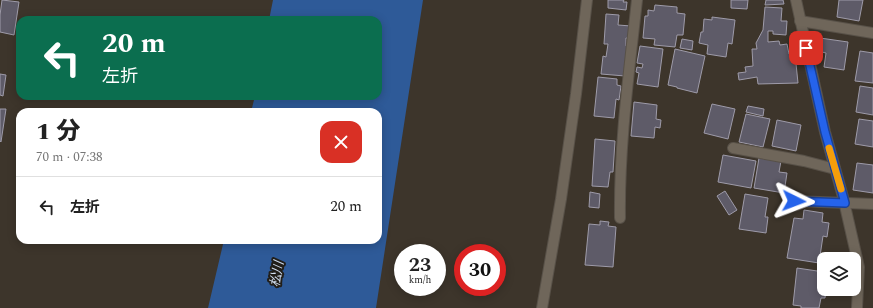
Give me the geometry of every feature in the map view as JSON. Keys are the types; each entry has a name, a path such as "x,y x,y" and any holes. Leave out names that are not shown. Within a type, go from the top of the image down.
{"street":[{"path":"542,308 561,199 574,109 587,0"},
{"path":"620,218 619,183 622,131 637,0"},
{"path":"796,0 825,132 845,203 859,268 857,308"},
{"path":"800,21 873,33"},
{"path":"733,148 804,161 835,169"},
{"path":"794,201 873,204"}],"water":[{"name":"松川","path":"273,0 423,0 376,308 208,308 223,244 382,244 382,108 252,108 254,100 382,100 382,16 270,16"}],"building":[{"path":"2,0 19,2 14,35 0,32"},
{"path":"608,0 624,0 623,2 627,2 626,10 608,8"},
{"path":"731,0 748,0 747,9 731,8"},
{"path":"766,0 783,0 784,4 765,5"},
{"path":"839,0 863,0 859,21 837,17"},
{"path":"655,5 677,7 677,13 685,14 683,35 677,35 675,47 654,45 655,39 643,38 645,16 648,16 648,10 654,11"},
{"path":"765,7 782,8 781,21 787,21 786,35 773,34 773,31 768,31 768,42 779,41 780,45 787,44 789,54 795,54 798,83 758,84 757,77 739,80 738,73 746,72 745,67 753,66 752,49 757,49 756,43 763,30"},
{"path":"606,14 619,15 618,25 631,26 629,38 626,38 626,46 628,46 625,76 601,74 603,56 606,57 608,44 604,44"},
{"path":"712,17 735,20 732,44 728,43 726,57 707,54 708,45 699,43 701,32 703,32 704,19 712,20"},
{"path":"820,38 848,42 844,70 824,67 826,53 818,51"},
{"path":"682,39 693,41 692,50 680,48"},
{"path":"640,46 663,49 658,87 637,84 639,73 636,72 637,67 642,68 643,64 637,63"},
{"path":"675,49 705,56 697,93 668,85"},
{"path":"860,51 873,53 873,83 855,81"},
{"path":"0,74 6,75 3,96 0,95"},
{"path":"598,77 617,79 617,85 621,86 619,100 616,99 614,118 594,116"},
{"path":"860,86 873,88 873,115 856,112"},
{"path":"634,102 657,105 656,119 661,120 660,128 655,127 654,138 631,136"},
{"path":"712,104 735,109 728,139 704,133"},
{"path":"748,106 764,109 763,116 746,112"},
{"path":"0,109 6,109 1,142 0,141"},
{"path":"746,114 770,119 763,147 739,142"},
{"path":"859,119 873,121 873,147 855,144"},
{"path":"777,120 801,125 796,151 772,146"},
{"path":"595,139 615,141 613,172 610,172 608,187 592,186"},
{"path":"723,155 756,161 751,188 718,182"},
{"path":"759,158 781,161 779,172 787,173 784,193 754,188"},
{"path":"857,163 873,165 873,193 853,190"},
{"path":"725,191 737,210 729,215 717,196"},
{"path":"590,192 600,194 599,208 589,207"},
{"path":"745,194 768,198 765,217 768,217 766,233 739,229"},
{"path":"804,210 823,213 822,222 829,223 827,237 823,236 821,252 817,252 817,263 787,258 794,218 803,219"},
{"path":"600,221 609,222 608,226 616,227 613,267 585,265 589,224 600,225"},
{"path":"797,268 817,271 817,296 825,296 825,298 821,298 819,308 801,308 801,306 793,305"}],"slow traffic":[{"path":"829,148 841,189"}],"route":[{"path":"794,201 845,203 825,132 806,48"}]}
